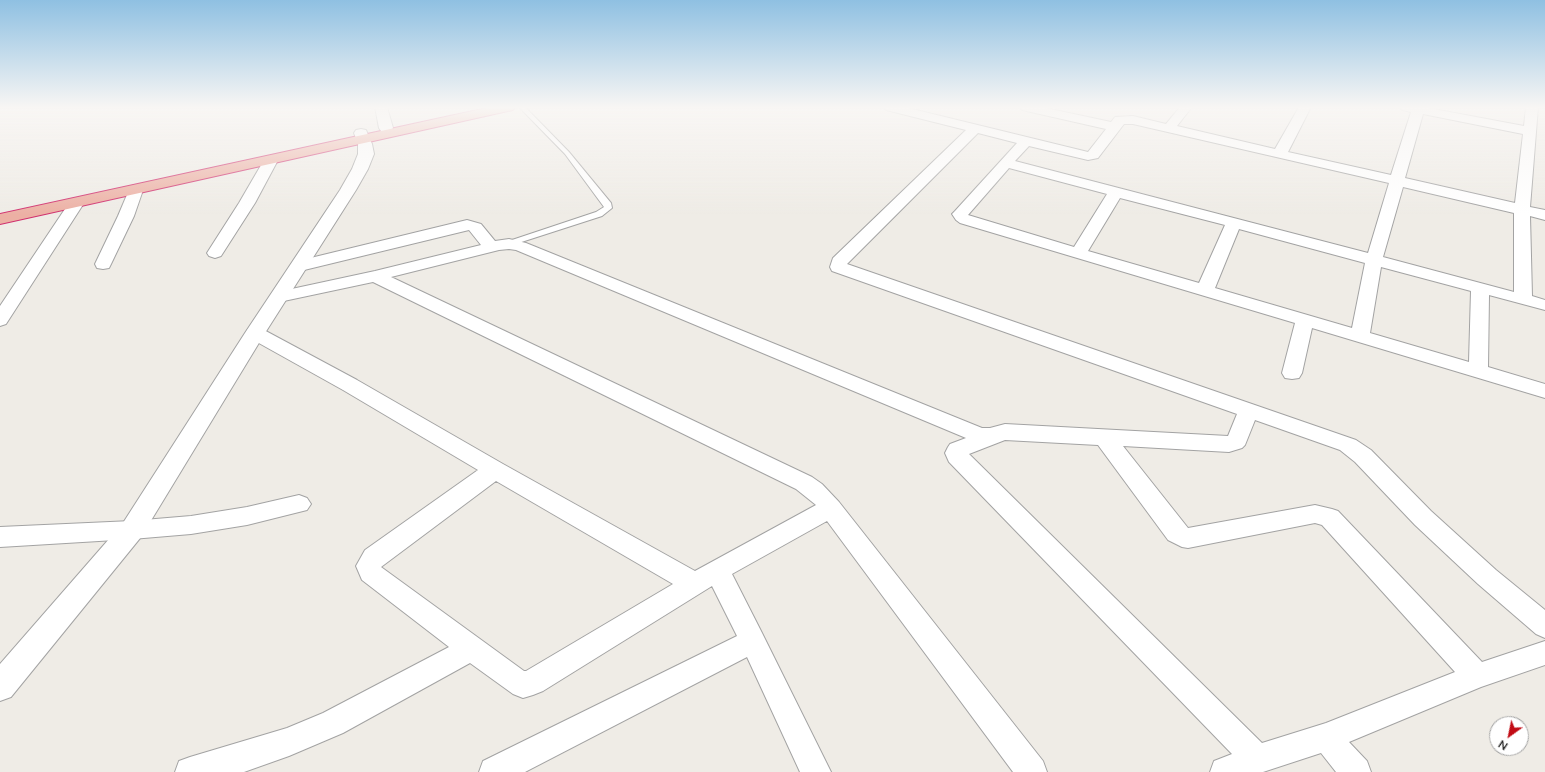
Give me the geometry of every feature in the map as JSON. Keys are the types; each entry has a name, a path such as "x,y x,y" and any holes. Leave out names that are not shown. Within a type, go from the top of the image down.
{"highway":[{"path":"0,212 329,143"},
{"path":"0,219 272,160 336,143"}],"street":[{"path":"0,686 132,530 255,333 300,266 360,169 366,149 364,143"},
{"path":"960,143 839,262 838,266 1348,445 1363,456 1423,518 1487,577 1545,626"},
{"path":"1024,143 960,214 961,217 966,220 1545,391"},
{"path":"1038,143 1083,155 1093,155 1102,143"},
{"path":"1236,143 1545,215"},
{"path":"1280,153 1285,143"},
{"path":"1360,336 1374,260 1397,180 1405,143"},
{"path":"1523,300 1522,210 1533,143"},
{"path":"1066,179 1083,155"},
{"path":"215,253 272,160"},
{"path":"1006,163 1545,305"},
{"path":"103,264 126,216 136,190"},
{"path":"1078,253 1116,192"},
{"path":"0,320 76,203"},
{"path":"1205,290 1234,223"},
{"path":"300,266 467,226 475,227 500,245"},
{"path":"279,297 375,276 500,245 520,246 979,435 990,436"},
{"path":"375,276 804,483 824,499 1032,772"},
{"path":"1478,371 1480,289"},
{"path":"1292,374 1305,320"},
{"path":"255,333 350,384 495,470 705,577 753,641 816,772"},
{"path":"1249,410 1237,440 1234,443 1006,432 990,436 958,450 956,453 957,456 1257,759"},
{"path":"1104,437 1176,533 1182,537 1188,538 1315,514 1324,515 1330,518 1477,676"},
{"path":"495,470 374,557 368,566 371,574 514,680 523,685 705,577 831,508"},
{"path":"0,537 132,530 191,524 239,517 299,504"},
{"path":"494,772 753,641"},
{"path":"190,772 244,757 289,742 333,723 472,648"},
{"path":"1225,772 1257,759 1326,737 1477,676 1545,653"},
{"path":"1326,737 1356,772"}],"lane":[{"path":"500,245 599,214 608,208 608,204 557,143"}]}
